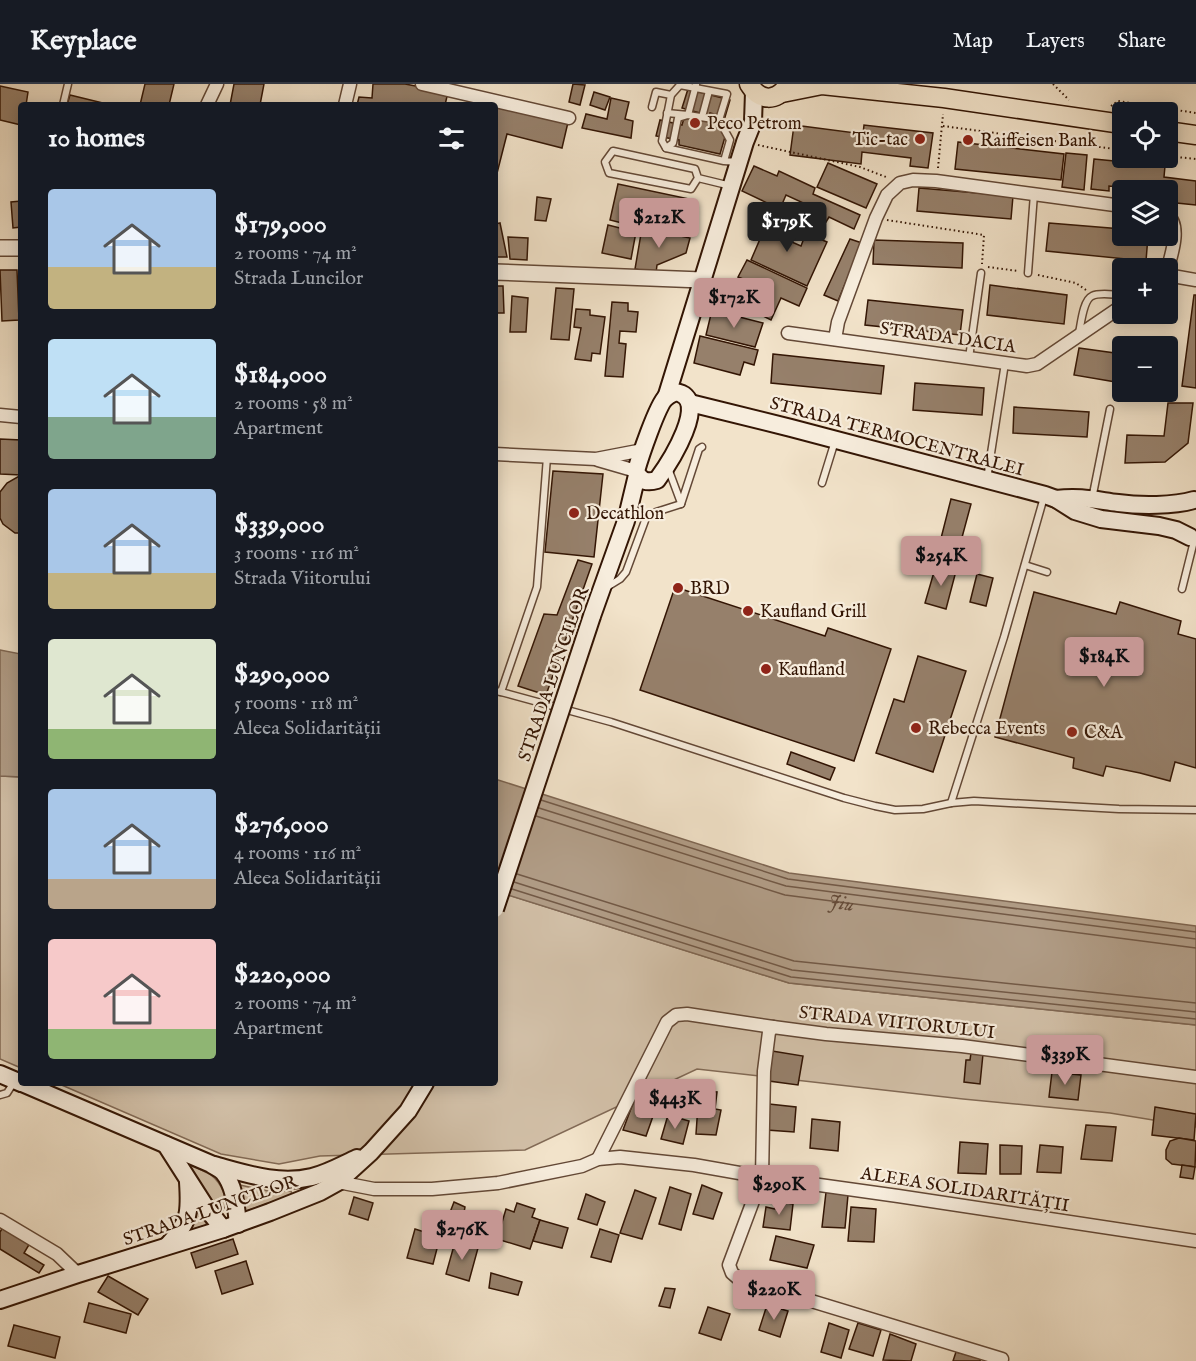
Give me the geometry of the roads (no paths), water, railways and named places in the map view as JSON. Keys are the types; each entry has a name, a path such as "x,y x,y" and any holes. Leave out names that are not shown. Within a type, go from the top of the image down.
{"main road":[{"path":"752,88 760,96 767,97 782,91 821,85 944,98 1112,123"},
{"path":"752,88 753,122"},
{"path":"679,398 680,353 731,186 731,162 745,142 753,122 782,91"},
{"path":"1178,132 1196,135"},
{"name":"STRADA TERMOCENTRALEI","path":"679,398 1051,497 1075,497 1143,505 1183,504 1195,500"},
{"name":"STRADA LUNCILOR","path":"498,900 592,616 626,521 643,450 660,407 679,398 689,417 684,431 668,466 626,521"},
{"path":"684,431 697,420 727,411"},
{"path":"637,473 645,482 657,480"},
{"name":"STRADA TERMOCENTRALEI","path":"1051,497 1075,511 1101,519 1160,526 1176,530 1193,540"},
{"path":"1193,540 1186,531 1185,516 1195,500"},
{"path":"29,1086 211,1164 270,1179 288,1180 313,1176 371,1152"},
{"name":"STRADA LUNCILOR","path":"0,1300 231,1227 301,1200 338,1182 371,1152 408,1111 423,1086"},
{"path":"166,1145 188,1181 231,1227"},
{"path":"211,1164 223,1172 234,1195 231,1227"},
{"path":"165,1247 181,1232 186,1221 189,1209 188,1181"}],"street":[{"path":"208,102 217,84"},
{"path":"346,102 350,84"},
{"path":"422,84 569,118"},
{"path":"835,339 838,322 876,218 887,195 900,183 913,180 936,181 1112,205"},
{"path":"0,248 18,248"},
{"path":"498,272 702,280"},
{"path":"1178,276 1196,280"},
{"name":"STRADA DACIA","path":"788,333 1027,366 1037,364 1112,313"},
{"path":"0,415 18,417"},
{"path":"498,454 596,459 643,450"},
{"path":"596,459 637,473"},
{"name":"STRADA VIITORULUI","path":"598,1159 667,1022 676,1015 687,1014 826,1034 962,1046 1196,1077"},
{"name":"STRADA VIITORULUI","path":"773,1027 769,1032 764,1071 762,1178 729,1265 732,1273 740,1279 1002,1359"},
{"name":"ALEEA SOLIDARITĂȚII","path":"338,1182 374,1189 432,1189 498,1183 582,1166 598,1159 620,1157 694,1165 762,1178 1196,1241"},
{"path":"0,1220 57,1254 78,1274"}],"lane":[{"path":"64,102 68,84"},
{"path":"680,85 695,86 727,94 719,120 730,140 731,162 666,148 662,141 670,95 680,85"},
{"path":"688,115 695,86"},
{"path":"702,117 709,91"},
{"path":"652,107 656,92 670,95"},
{"path":"666,113 719,120"},
{"path":"666,148 673,143 678,118 688,115"},
{"path":"614,151 695,169 698,178 691,189 609,173 605,162 614,151"},
{"path":"698,178 731,186"},
{"path":"1028,273 1034,194"},
{"path":"969,358 981,273"},
{"path":"1079,336 1086,301 1091,296 1112,295"},
{"path":"987,480 1005,363"},
{"path":"1092,499 1110,409"},
{"path":"822,483 836,440"},
{"path":"681,504 699,449 702,447"},
{"path":"547,457 537,587 498,692 611,722 844,798 895,810 923,809 974,801 1119,809 1196,810"},
{"path":"668,466 681,504"},
{"path":"951,803 991,680 1024,565 1051,497"},
{"path":"602,590 620,579 626,572 646,518 656,512 681,504"},
{"path":"1182,589 1193,540"},
{"path":"1024,565 1047,572"},
{"path":"0,1095 8,1093 15,1080"}],"water":[{"path":"0,650 18,653 18,777 0,776"},
{"name":"Jiu","path":"498,780 789,873 1196,926 1196,1025 789,983 498,892"}],"place":[{"name":"Peco Petrom","path":"695,123"},
{"name":"Tic-tac","path":"920,139"},
{"name":"Raiffeisen Bank","path":"968,140"},
{"name":"Decathlon","path":"574,513"},
{"name":"BRD","path":"678,588"},
{"name":"Kaufland Grill","path":"748,611"},
{"name":"Kaufland","path":"766,669"},
{"name":"Rebecca Events","path":"916,728"},
{"name":"C&A","path":"1072,732"}]}
